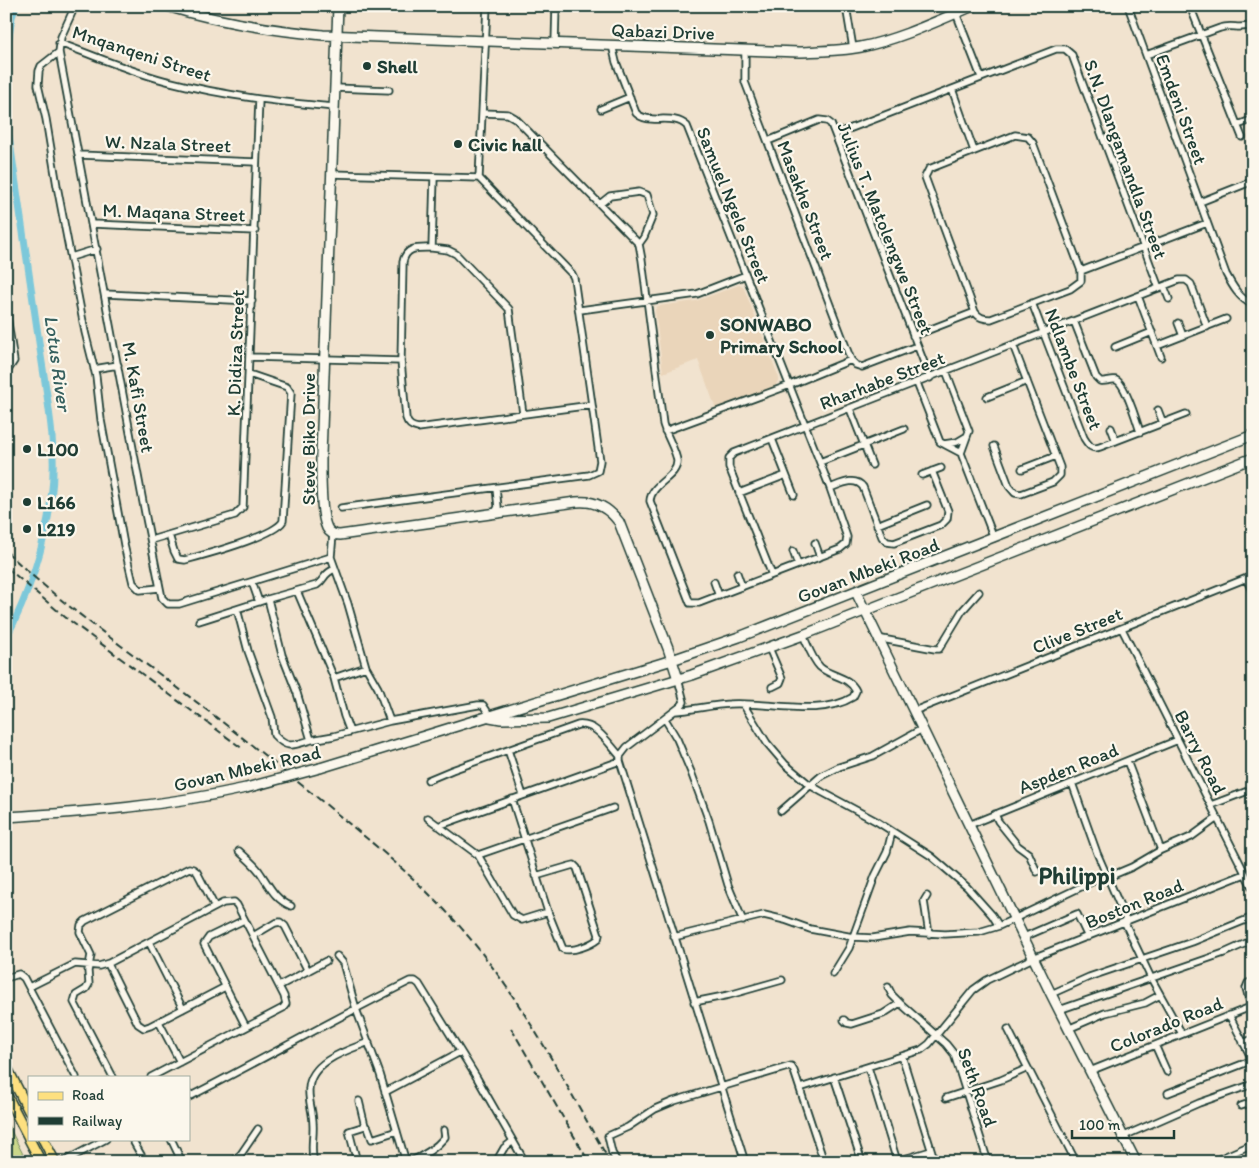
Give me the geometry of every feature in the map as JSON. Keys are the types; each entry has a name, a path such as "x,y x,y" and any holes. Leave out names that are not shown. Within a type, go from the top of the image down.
{"main road":[{"name":"Qabazi Drive","path":"166,6 210,19 258,28 337,35 799,52 853,48 889,39 974,6"},
{"name":"Steve Biko Drive","path":"333,534 326,526 321,485 338,6"},
{"name":"Govan Mbeki Road","path":"6,816 129,808 185,800 246,788 320,768 487,714 672,660 764,628 994,538 1124,484 1253,435"},
{"name":"Govan Mbeki Road","path":"487,714 501,719 548,718 678,679 803,635 1253,458"},
{"path":"333,534 350,534 499,511 583,501 603,507 618,522 678,679"},
{"path":"856,592 1033,958 1136,1162"},
{"path":"6,1066 28,1109"},
{"path":"6,1094 28,1137"},
{"path":"30,1140 41,1162"},
{"path":"44,1140 55,1162"}],"street":[{"name":"M. Kafi Street","path":"75,6 59,43 60,52 159,588"},
{"path":"479,178 487,6"},
{"path":"555,43 556,6"},
{"path":"846,6 853,48"},
{"name":"Emdeni Street","path":"1128,6 1226,274 1235,290 1246,302 1253,305"},
{"path":"1190,6 1242,137"},
{"path":"1250,6 1253,15"},
{"path":"956,13 981,77"},
{"path":"1146,55 1226,26 1242,28 1253,25"},
{"name":"Mnqanqeni Street","path":"59,43 169,82 227,95 334,107"},
{"name":"Samuel Ngele Street","path":"612,45 616,62 638,116 674,119 687,126 806,426 848,540 840,549 820,557"},
{"name":"S.N. Dlangamandla Street","path":"836,134 1056,48 1065,48 1072,55 1142,247 1161,287"},
{"name":"Masakhe Street","path":"745,50 745,82 851,360"},
{"path":"60,52 41,66 38,85 46,119 85,332 94,369 101,420 124,545 133,583 140,590 159,588 165,601 172,605 252,582 331,556"},
{"path":"335,88 389,90"},
{"path":"952,89 974,151"},
{"path":"600,109 630,97"},
{"name":"K. Didiza Street","path":"151,540 235,515 243,507 259,99"},
{"path":"483,113 512,116 638,244 665,431 676,456 677,465 652,491 650,496 651,507 690,603 699,604 820,557 815,543"},
{"name":"Julius T. Matolengwe Street","path":"768,140 823,120 829,122 836,134 916,346 930,378"},
{"path":"1238,125 1251,120"},
{"path":"1015,135 1028,137 1032,143 1081,271 1081,281 1077,285 991,318 981,318 975,312 925,177 929,169 974,151 1015,135"},
{"name":"W. Nzala Street","path":"79,155 256,162"},
{"path":"331,174 479,178 572,274 576,283 600,461 597,472 590,475 340,508"},
{"path":"432,248 434,177"},
{"path":"1200,202 1253,180"},
{"path":"600,204 610,196 639,192 647,195 653,215 644,238 638,244"},
{"path":"1081,271 1207,223"},
{"name":"M. Maqana Street","path":"92,224 254,231"},
{"path":"523,414 509,309 456,254 448,250 432,248 412,249 404,257 401,361 406,418 410,425 418,428 592,405"},
{"path":"72,257 97,249"},
{"path":"580,310 697,294 746,275"},
{"name":"Rharhabe Street","path":"772,575 729,467 729,458 734,454 1182,280 1191,284 1207,327"},
{"path":"1161,287 1169,299"},
{"path":"105,294 252,301"},
{"path":"1138,296 1161,357"},
{"name":"Ndlambe Street","path":"1032,303 1087,444 1091,448 1096,449 1186,414"},
{"path":"6,310 14,361 6,373"},
{"path":"913,336 975,312"},
{"path":"1157,346 1226,319"},
{"path":"1074,321 1096,376 1100,381 1116,380 1120,382 1140,432"},
{"path":"1178,323 1183,336"},
{"path":"1115,347 1152,332"},
{"path":"994,446 1009,486 1015,493 1021,494 1058,479 1060,471 1056,456 1013,345"},
{"path":"665,431 790,385 851,360 856,365 862,367 916,346"},
{"path":"250,357 401,361"},
{"path":"6,362 14,361"},
{"path":"94,369 118,365"},
{"path":"946,371 969,428 969,434 961,453"},
{"path":"169,535 176,556 178,559 185,560 266,534 281,525 283,520 291,393 287,387 249,374"},
{"path":"987,397 1027,381"},
{"path":"917,383 940,442 961,453 994,538"},
{"path":"850,409 872,465"},
{"path":"1158,410 1163,423"},
{"name":"Ndlambe Street","path":"1111,428 1116,441"},
{"path":"820,462 904,429"},
{"path":"944,444 957,442 969,434"},
{"path":"772,439 794,495"},
{"path":"1022,469 1056,456"},
{"path":"922,475 941,468"},
{"path":"830,488 852,481 860,483 884,540 890,543 945,523 949,516 948,511 932,471"},
{"path":"739,492 786,475"},
{"path":"496,488 499,511"},
{"path":"877,525 926,505"},
{"path":"333,534 331,556 348,604 366,667 378,688 390,722"},
{"path":"793,552 798,565"},
{"path":"199,620 320,584 327,572 335,569"},
{"path":"737,573 742,587"},
{"path":"1249,577 1253,593"},
{"name":"Clive Street","path":"914,711 1249,577"},
{"path":"252,582 259,602"},
{"path":"714,582 719,596"},
{"path":"297,591 334,678 350,732"},
{"path":"877,638 939,649 962,612 980,592"},
{"path":"268,599 282,655 297,693 311,740"},
{"path":"236,609 248,650 272,717 274,735 286,745 478,704 483,705 487,714"},
{"name":"Barry Road","path":"1122,629 1253,889"},
{"path":"675,711 724,704 796,707 824,706 850,699 856,694 855,688 848,682 820,667 803,635"},
{"path":"769,648 782,678 780,684 772,687"},
{"path":"334,678 366,667"},
{"path":"438,826 620,759 627,747 665,719 684,702 678,679"},
{"path":"743,704 774,752 810,785 924,851 957,878 992,915 999,926"},
{"path":"665,719 677,739 691,772 709,821 728,885 743,921"},
{"path":"428,780 574,725 582,724 598,731 620,759 745,1162"},
{"path":"780,811 828,772 874,756 922,729"},
{"name":"Aspden Road","path":"969,825 1178,740"},
{"path":"508,750 523,795"},
{"path":"1127,761 1161,850"},
{"path":"1072,783 1096,853 1108,876 1142,959 1182,1034"},
{"path":"1211,805 1253,789"},
{"path":"512,799 536,876 548,912 563,949 569,950 594,943 599,935 578,868 574,865 536,876"},
{"path":"478,855 613,808"},
{"path":"995,814 998,821 1018,846 1029,854 1037,872"},
{"path":"428,818 478,855 516,918 522,920 548,912"},
{"path":"674,937 764,915 810,929 853,938 873,938 910,932 930,934 979,932 999,926 1108,876 1132,867 1161,850 1191,837 1217,818"},
{"path":"833,974 849,948 874,876 887,852 892,832"},
{"path":"239,851 258,870 281,902 291,906"},
{"path":"112,1076 74,1002 76,995 90,984 90,953 80,929 82,923 187,868 195,870 215,907"},
{"name":"Boston Road","path":"800,1088 925,1048 973,990 980,985 1033,958 1245,874"},
{"path":"927,896 924,901 930,934"},
{"path":"29,987 75,964 98,966 108,964 223,903 234,902 279,986 286,1004 283,1008 153,1076"},
{"path":"1024,937 1077,914 1088,937"},
{"path":"1051,994 1089,977 1192,942 1253,917"},
{"path":"244,920 209,937 204,944 246,1027"},
{"path":"253,936 280,922 308,971"},
{"path":"1059,1010 1253,940"},
{"path":"149,942 183,1009"},
{"path":"337,956 343,963 356,1009 369,1042 408,1162 434,1149 445,1136 444,1130"},
{"path":"279,986 326,961"},
{"path":"108,964 140,1026 150,1026 226,987"},
{"path":"6,978 19,974 24,978 75,1076"},
{"path":"694,1002 729,995 782,980"},
{"path":"1252,1006 1246,988 1248,983 1253,980"},
{"path":"190,1096 410,981 415,981 419,984 477,1078 525,1162"},
{"name":"Seth Road","path":"888,987 892,995 954,1054 988,1162"},
{"path":"1068,1029 1105,1013 1145,1003 1160,995"},
{"path":"844,1020 852,1024 883,1014 900,1003"},
{"name":"Colorado Road","path":"1090,1071 1252,1006"},
{"path":"1168,1093 1253,1060 1229,1015"},
{"path":"158,1022 180,1062"},
{"path":"1008,1029 1076,1162"},
{"path":"1243,1043 1253,1039"},
{"path":"314,1162 312,1148 314,1125 309,1090 310,1081 315,1072 326,1063 342,1053 369,1042"},
{"path":"1155,1045 1167,1072"},
{"path":"385,1092 460,1052"},
{"path":"902,1056 935,1162"},
{"path":"617,1162 612,1154 608,1136 628,1127 665,1104 791,1066 794,1070 824,1162"},
{"path":"868,1067 896,1161 931,1151"},
{"path":"946,1098 1001,1080 1028,1068"},
{"path":"834,1078 862,1162"},
{"path":"1124,1136 1199,1103 1253,1084"},
{"path":"360,1101 365,1126 368,1128 372,1139 397,1131"},
{"path":"1240,1106 1253,1102"},
{"path":"357,1162 349,1131 365,1126"},
{"path":"233,1162 241,1154 258,1129"},
{"path":"63,1162 104,1140"},
{"path":"133,1140 145,1162"},
{"path":"172,1140 182,1162"},
{"path":"496,1162 504,1148 513,1141"},
{"path":"1212,1162 1253,1144"}],"shaded area":[{"name":"SONWABO Primary School","path":"739,285 743,286 779,378 775,387 716,409 698,360 663,373 655,310 658,306 696,301"}],"green space":[{"path":"6,1121 27,1162 6,1162"}],"waterway":[{"name":"Lotus River","path":"6,56 12,17 16,6"},
{"name":"Lotus River","path":"6,117 48,405 53,461 51,499 45,534 28,588 6,638"}],"railway":[{"path":"6,551 65,603 209,712 324,803 398,865 439,904 465,933 512,995 553,1061 610,1162"},
{"path":"6,567 65,617 243,749"},
{"path":"511,1028 589,1162"}],"place":[{"name":"Shell","path":"367,66"},
{"name":"Civic hall","path":"458,144"},
{"name":"SONWABO Primary School","path":"710,335"},
{"name":"L100","path":"27,449"},
{"name":"L166","path":"27,502"},
{"name":"L219","path":"27,529"}],"district":[{"name":"Philippi","path":"1077,876"}]}
